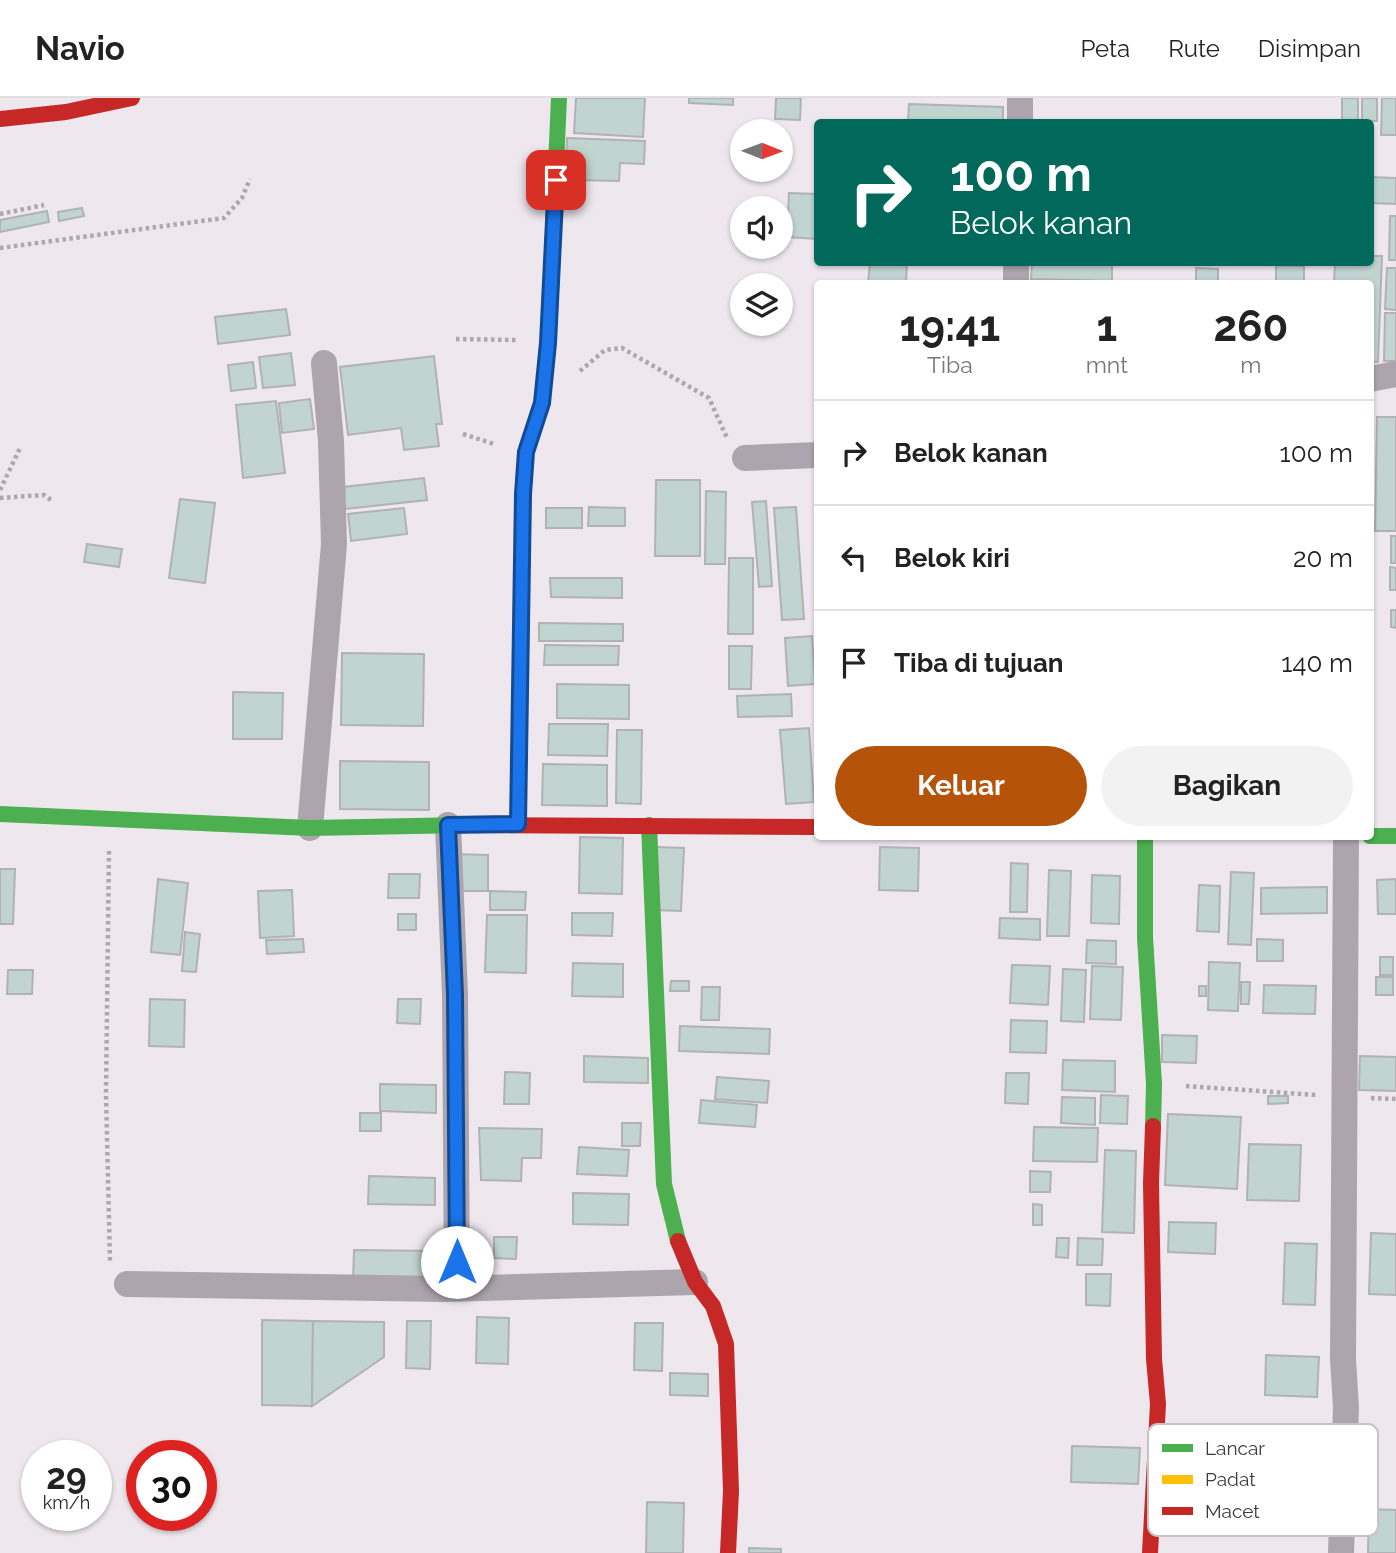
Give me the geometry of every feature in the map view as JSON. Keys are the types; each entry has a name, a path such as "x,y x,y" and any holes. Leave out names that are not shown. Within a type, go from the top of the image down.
{"main road":[{"path":"0,119 25,118 103,106 132,98"},
{"path":"518,824 522,503 526,452 542,403 548,343 559,98"},
{"path":"0,814 310,828 518,824 814,827"},
{"path":"649,825 664,1184 674,1233 695,1282 713,1306 726,1344 731,1501 728,1553"},
{"path":"1374,836 1396,836"},
{"path":"1145,840 1145,937 1154,1084 1151,1183 1157,1424"}],"street":[{"path":"1020,98 1020,119"},
{"path":"310,828 334,544 331,441 324,363"},
{"path":"1374,378 1396,374"},
{"path":"745,458 814,455"},
{"path":"448,825 455,995 457,1288"},
{"path":"1345,1424 1343,1359 1346,840"},
{"path":"127,1284 457,1288 695,1282"}],"path":[{"path":"0,248 224,218 242,198 250,179"},
{"path":"0,214 44,205"},
{"path":"456,339 548,343"},
{"path":"542,403 605,350 622,348 709,398 733,451 745,458"},
{"path":"0,490 21,446"},
{"path":"0,498 44,495 51,500"},
{"path":"110,818 106,1094 110,1269 111,1276 117,1282 127,1284"},
{"path":"1154,1084 1396,1099"}],"building":[{"path":"576,98 645,98 643,137 574,133"},
{"path":"689,98 733,98 733,105 689,103"},
{"path":"776,98 801,98 800,120 775,119"},
{"path":"1342,98 1358,98 1358,119 1342,119"},
{"path":"1362,98 1377,98 1377,121 1362,119"},
{"path":"1382,98 1396,98 1396,135 1381,135"},
{"path":"909,104 1003,107 1003,119 908,119"},
{"path":"567,138 645,141 644,164 620,163 619,181 576,180 577,161 566,161"},
{"path":"1374,177 1396,178 1396,204 1374,203"},
{"path":"789,193 814,194 814,239 793,237 793,196 789,196"},
{"path":"82,208 84,216 59,221 58,212"},
{"path":"47,211 49,222 0,232 0,220"},
{"path":"1390,216 1396,216 1396,260 1389,260"},
{"path":"1374,256 1382,256 1378,362 1374,362 1374,280 1334,280 1335,266 1374,266"},
{"path":"870,266 907,266 906,280 868,280"},
{"path":"1032,266 1112,266 1112,280 1031,279"},
{"path":"1276,266 1304,266 1304,280 1276,280"},
{"path":"1196,268 1218,269 1218,280 1196,280"},
{"path":"1387,268 1396,268 1396,310 1385,309"},
{"path":"286,309 290,335 218,344 215,317"},
{"path":"1385,313 1396,313 1396,361 1384,361"},
{"path":"291,353 295,385 263,388 259,357"},
{"path":"434,356 442,424 436,424 439,446 404,450 401,428 348,435 340,367"},
{"path":"253,362 256,388 231,391 228,365"},
{"path":"310,399 314,429 282,433 279,403"},
{"path":"276,401 285,473 243,478 236,405"},
{"path":"1377,417 1396,417 1396,531 1375,531"},
{"path":"424,478 427,500 345,509 343,487"},
{"path":"656,480 700,480 700,556 655,556"},
{"path":"706,491 726,492 725,564 705,564"},
{"path":"180,499 215,503 205,583 169,578"},
{"path":"766,501 772,586 759,587 752,502"},
{"path":"589,507 625,508 625,526 588,526"},
{"path":"796,507 804,619 782,620 774,508"},
{"path":"404,508 407,534 351,541 348,514"},
{"path":"546,508 582,508 582,528 546,528"},
{"path":"1391,536 1396,536 1396,563 1391,563"},
{"path":"87,544 122,549 119,567 84,562"},
{"path":"729,558 753,558 753,634 728,634"},
{"path":"1390,567 1396,568 1396,590 1390,590"},
{"path":"550,578 622,578 622,598 551,597"},
{"path":"1391,610 1396,610 1396,628 1391,627"},
{"path":"539,623 623,624 623,641 539,641"},
{"path":"812,636 814,684 788,686 785,638"},
{"path":"545,645 619,646 618,665 544,665"},
{"path":"729,646 752,646 751,689 729,689"},
{"path":"342,653 424,654 423,726 341,725"},
{"path":"557,684 629,685 629,719 557,718"},
{"path":"233,692 283,693 282,739 233,739"},
{"path":"791,694 792,716 738,717 737,696"},
{"path":"549,724 608,724 607,756 548,755"},
{"path":"809,728 814,802 786,804 780,730"},
{"path":"617,730 642,730 641,804 616,803"},
{"path":"340,761 429,762 429,810 340,809"},
{"path":"543,764 607,765 607,806 542,805"},
{"path":"580,837 623,838 622,894 579,893"},
{"path":"657,847 684,848 681,911 655,910"},
{"path":"880,847 919,848 918,891 879,890"},
{"path":"455,854 488,855 488,891 455,891"},
{"path":"1011,863 1028,864 1027,912 1010,912"},
{"path":"0,869 15,869 13,924 0,924"},
{"path":"1049,870 1071,871 1069,936 1047,936"},
{"path":"1231,872 1254,873 1251,945 1228,944"},
{"path":"389,874 420,874 419,898 388,898"},
{"path":"1092,875 1120,876 1119,924 1091,923"},
{"path":"158,879 188,883 180,955 151,952"},
{"path":"1396,879 1396,914 1378,914 1377,880"},
{"path":"1199,885 1220,886 1219,932 1197,931"},
{"path":"1327,887 1327,913 1261,914 1261,888"},
{"path":"292,890 294,936 260,938 258,891"},
{"path":"490,891 526,892 525,910 490,910"},
{"path":"572,913 613,913 612,936 572,935"},
{"path":"398,914 416,914 416,930 398,930"},
{"path":"487,915 527,915 526,973 485,972"},
{"path":"1000,918 1040,919 1040,940 999,938"},
{"path":"185,932 200,934 196,972 182,971"},
{"path":"303,939 304,952 267,954 266,940"},
{"path":"1257,939 1283,940 1283,961 1257,961"},
{"path":"1087,940 1116,941 1116,964 1086,963"},
{"path":"1380,957 1393,957 1393,975 1380,975"},
{"path":"1209,962 1240,963 1238,1011 1208,1010"},
{"path":"573,963 623,964 623,997 572,996"},
{"path":"1012,965 1050,966 1048,1005 1010,1003"},
{"path":"1092,966 1123,967 1121,1020 1090,1019"},
{"path":"1063,969 1086,970 1084,1022 1061,1021"},
{"path":"8,970 33,970 32,994 7,994"},
{"path":"1376,977 1393,977 1393,995 1376,995"},
{"path":"671,981 689,981 689,991 670,991"},
{"path":"1241,982 1250,982 1249,1004 1241,1004"},
{"path":"1264,985 1316,986 1315,1014 1263,1013"},
{"path":"1199,986 1206,986 1206,996 1199,996"},
{"path":"702,987 720,987 719,1020 701,1020"},
{"path":"150,999 185,1000 184,1047 149,1046"},
{"path":"398,999 421,999 420,1024 397,1023"},
{"path":"1011,1020 1047,1021 1046,1053 1010,1052"},
{"path":"680,1026 770,1029 769,1054 679,1051"},
{"path":"1162,1035 1197,1036 1196,1063 1162,1062"},
{"path":"584,1056 648,1058 648,1083 584,1082"},
{"path":"1360,1056 1396,1057 1396,1091 1359,1090"},
{"path":"1063,1060 1115,1061 1115,1092 1062,1090"},
{"path":"505,1072 530,1073 529,1104 504,1104"},
{"path":"1006,1073 1029,1073 1028,1104 1005,1103"},
{"path":"717,1077 769,1081 767,1103 715,1099"},
{"path":"380,1084 436,1085 436,1113 380,1111"},
{"path":"1101,1095 1128,1096 1127,1124 1100,1123"},
{"path":"1268,1096 1288,1096 1288,1103 1268,1104"},
{"path":"1062,1097 1095,1098 1095,1125 1061,1123"},
{"path":"701,1100 757,1105 755,1127 699,1123"},
{"path":"360,1113 381,1113 381,1131 360,1131"},
{"path":"1168,1114 1241,1117 1237,1189 1165,1185"},
{"path":"622,1123 641,1123 640,1146 622,1146"},
{"path":"1034,1127 1098,1128 1097,1162 1033,1161"},
{"path":"479,1128 542,1129 541,1158 522,1158 521,1181 481,1180"},
{"path":"1249,1144 1301,1145 1299,1201 1247,1200"},
{"path":"579,1147 629,1150 627,1176 577,1174"},
{"path":"1105,1150 1136,1151 1134,1233 1102,1232"},
{"path":"1030,1171 1051,1172 1050,1192 1030,1192"},
{"path":"369,1176 435,1178 435,1205 368,1204"},
{"path":"573,1193 629,1194 628,1225 573,1224"},
{"path":"1033,1204 1042,1205 1042,1225 1033,1225"},
{"path":"1169,1222 1216,1223 1215,1254 1168,1252"},
{"path":"1371,1233 1396,1234 1396,1295 1369,1294"},
{"path":"494,1237 517,1237 516,1259 494,1258"},
{"path":"1057,1238 1069,1238 1068,1258 1056,1257"},
{"path":"1078,1238 1103,1239 1102,1265 1077,1265"},
{"path":"1285,1243 1317,1244 1315,1305 1283,1304"},
{"path":"354,1250 440,1251 439,1281 353,1280"},
{"path":"1086,1274 1111,1274 1110,1306 1086,1305"},
{"path":"477,1317 509,1318 508,1364 476,1363"},
{"path":"262,1320 313,1321 312,1406 262,1405"},
{"path":"313,1321 384,1322 384,1357 312,1406"},
{"path":"407,1321 431,1321 430,1369 406,1368"},
{"path":"635,1323 663,1323 662,1371 634,1370"},
{"path":"1266,1355 1319,1357 1317,1397 1265,1395"},
{"path":"670,1373 708,1374 708,1396 670,1395"},
{"path":"1072,1446 1140,1448 1138,1484 1071,1482"},
{"path":"647,1502 684,1503 683,1553 646,1553"},
{"path":"1378,1509 1396,1510 1396,1553 1368,1553 1368,1536 1378,1536"},
{"path":"749,1548 781,1549 781,1553 749,1553"}],"traffic: fast":[{"path":"529,443 542,403 548,343 559,98"},
{"path":"0,814 310,828 465,825"},
{"path":"649,825 664,1184 678,1241"},
{"path":"1374,836 1396,836"},
{"path":"1145,840 1145,937 1154,1084 1153,1126"}],"traffic: slow":[{"path":"518,824 522,515 526,452 529,443"}],"traffic: jam":[{"path":"0,119 66,112 132,98"},
{"path":"465,825 814,827"},
{"path":"1153,1126 1151,1183 1157,1424"},
{"path":"678,1241 695,1282 713,1306 726,1344 731,1491 728,1553"},
{"path":"1150,1553 1151,1536"}],"route":[{"path":"457,1262 455,995 448,825 518,824 523,494 526,452 542,403 548,343 556,180"}]}
